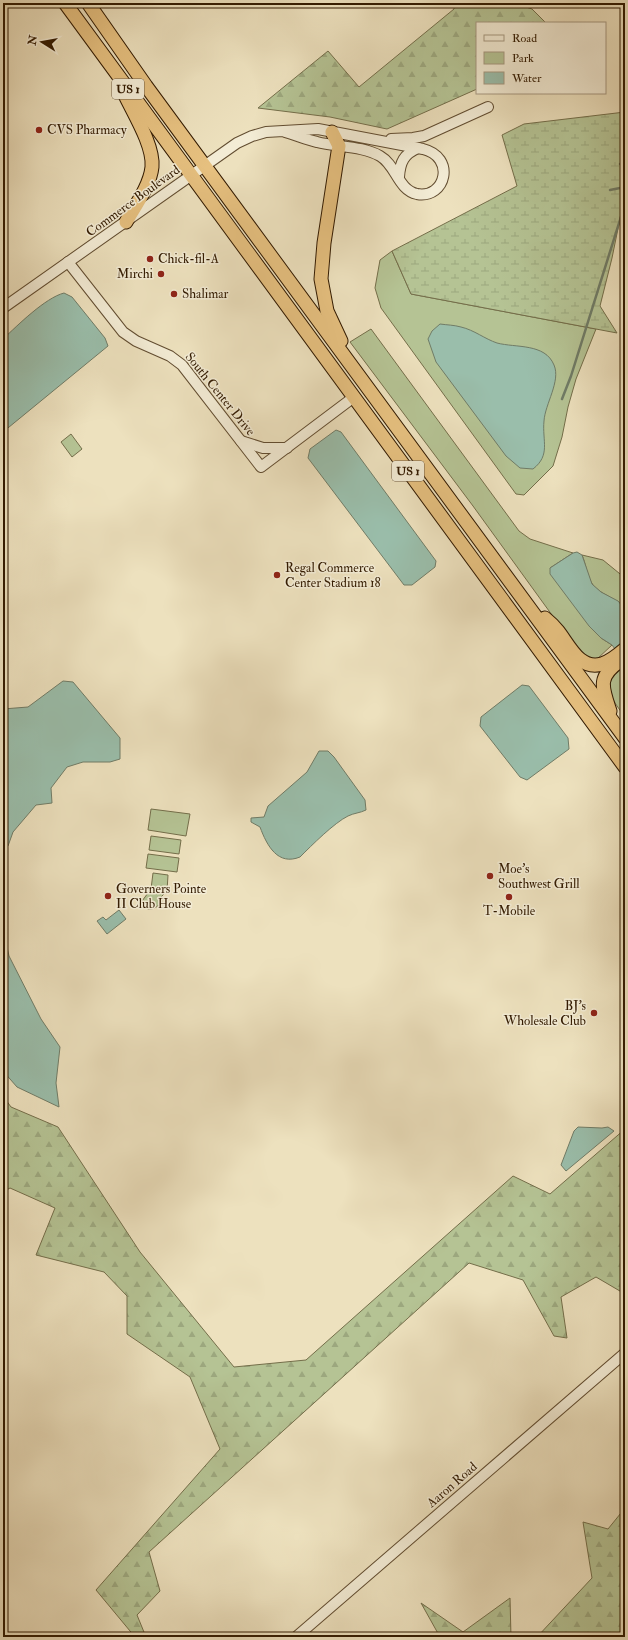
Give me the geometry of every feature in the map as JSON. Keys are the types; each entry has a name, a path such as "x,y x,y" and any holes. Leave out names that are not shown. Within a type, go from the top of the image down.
{"highway":[{"name":"US 1","path":"65,3 625,767"},
{"name":"US 1","path":"88,3 146,86 625,738"},
{"path":"112,68 146,139 152,163 148,181 126,222"},
{"path":"332,132 339,146 323,248 321,283 327,311 357,373"},
{"path":"512,584 558,630 574,652 583,661 594,665 610,664 625,657"},
{"path":"614,722 603,687 610,664 625,649"}],"street":[{"path":"372,139 401,139 424,136 488,107"},
{"name":"Commerce Boulevard","path":"3,308 237,143 252,136 266,132 318,130 418,148"},
{"name":"Commerce Boulevard","path":"285,132 317,142 372,152 379,155 392,166 399,177"},
{"path":"418,148 431,151 439,158 445,173 442,182 432,191 418,194 406,188 399,177 400,166 403,159 409,153 418,148"},
{"name":"South Center Drive","path":"68,262 123,332 136,340 170,356 182,365 261,467 287,448"},
{"path":"242,441 263,448 287,448 354,397"},
{"name":"Aaron Road","path":"296,1637 625,1353"}],"green space":[{"path":"454,3 515,3 532,9 545,22 476,22 476,89 387,129 330,117 258,108 328,51 359,87 454,9"},
{"path":"625,112 625,194 612,258 600,306 617,333 411,294 392,251 517,186 502,135 524,124"},
{"path":"392,251 411,294 596,329 576,379 568,407 562,437 553,466 524,495 516,494 381,308 375,288 380,260"},
{"path":"371,329 519,531 530,539 573,553 550,568 601,638 612,645 596,660 578,651 473,506 350,342"},
{"path":"71,434 82,449 72,457 61,442"},
{"path":"582,555 603,560 625,578 625,609 593,585 589,578"},
{"path":"625,662 625,717 614,701 610,692 610,686 612,672"},
{"path":"151,809 190,814 186,836 148,830"},
{"path":"151,836 181,840 179,854 149,850"},
{"path":"148,854 179,858 177,872 146,868"},
{"path":"153,873 168,875 167,891 161,897 162,903 154,908 148,909 145,908 142,901 151,889"},
{"path":"3,1096 11,1107 58,1127 140,1252 234,1367 306,1360 513,1176 550,1194 625,1129 625,1294 596,1277 561,1297 567,1338 554,1336 523,1280 469,1263 149,1552 160,1591 137,1615 146,1637 135,1637 96,1590 220,1449 190,1377 127,1334 127,1296 104,1272 36,1255 55,1208 10,1188 3,1192"},
{"path":"625,1508 625,1637 537,1637 592,1578 583,1522 608,1529"},
{"path":"510,1598 511,1637 440,1637 421,1603 463,1632"}],"water":[{"path":"64,293 72,297 105,338 108,346 3,432 3,339 40,306"},
{"path":"440,324 466,328 497,343 537,350 550,358 556,371 556,378 545,414 544,453 539,464 533,469 520,468 506,456 436,362 428,339 432,331"},
{"path":"336,430 341,432 436,561 435,567 412,585 404,585 308,458 310,449"},
{"path":"577,552 582,555 592,584 601,592 618,601 625,609 625,662 612,645 601,638 589,626 550,574 550,568"},
{"path":"63,681 73,682 120,738 120,759 110,762 83,762 67,767 51,788 52,803 36,805 13,832 8,846 3,846 3,709 28,707"},
{"path":"522,685 529,686 568,738 569,749 527,780 520,777 480,726 481,717"},
{"path":"319,751 328,751 334,757 365,800 366,810 342,819 300,857 285,859 274,852 266,841 260,827 251,822 251,818 264,817 268,806 307,772"},
{"path":"119,910 126,919 107,934 97,921 103,917 106,920"},
{"path":"3,929 9,956 41,1019 60,1047 56,1083 59,1107 17,1087 3,1071"},
{"path":"578,1127 608,1127 614,1131 566,1171 561,1165 574,1131"}],"waterway":[{"path":"620,164 625,164"},
{"path":"610,190 625,187"},
{"path":"562,399 571,376 625,204"}],"place":[{"name":"CVS Pharmacy","path":"39,130"},
{"name":"Chick-fil-A","path":"150,259"},
{"name":"Mirchi","path":"161,274"},
{"name":"Shalimar","path":"174,294"},
{"name":"Regal Commerce Center Stadium 18","path":"277,575"},
{"name":"Moe's Southwest Grill","path":"490,876"},
{"name":"Governers Pointe II Club House","path":"108,896"},
{"name":"T-Mobile","path":"509,897"},
{"name":"BJ's Wholesale Club","path":"594,1013"}]}
